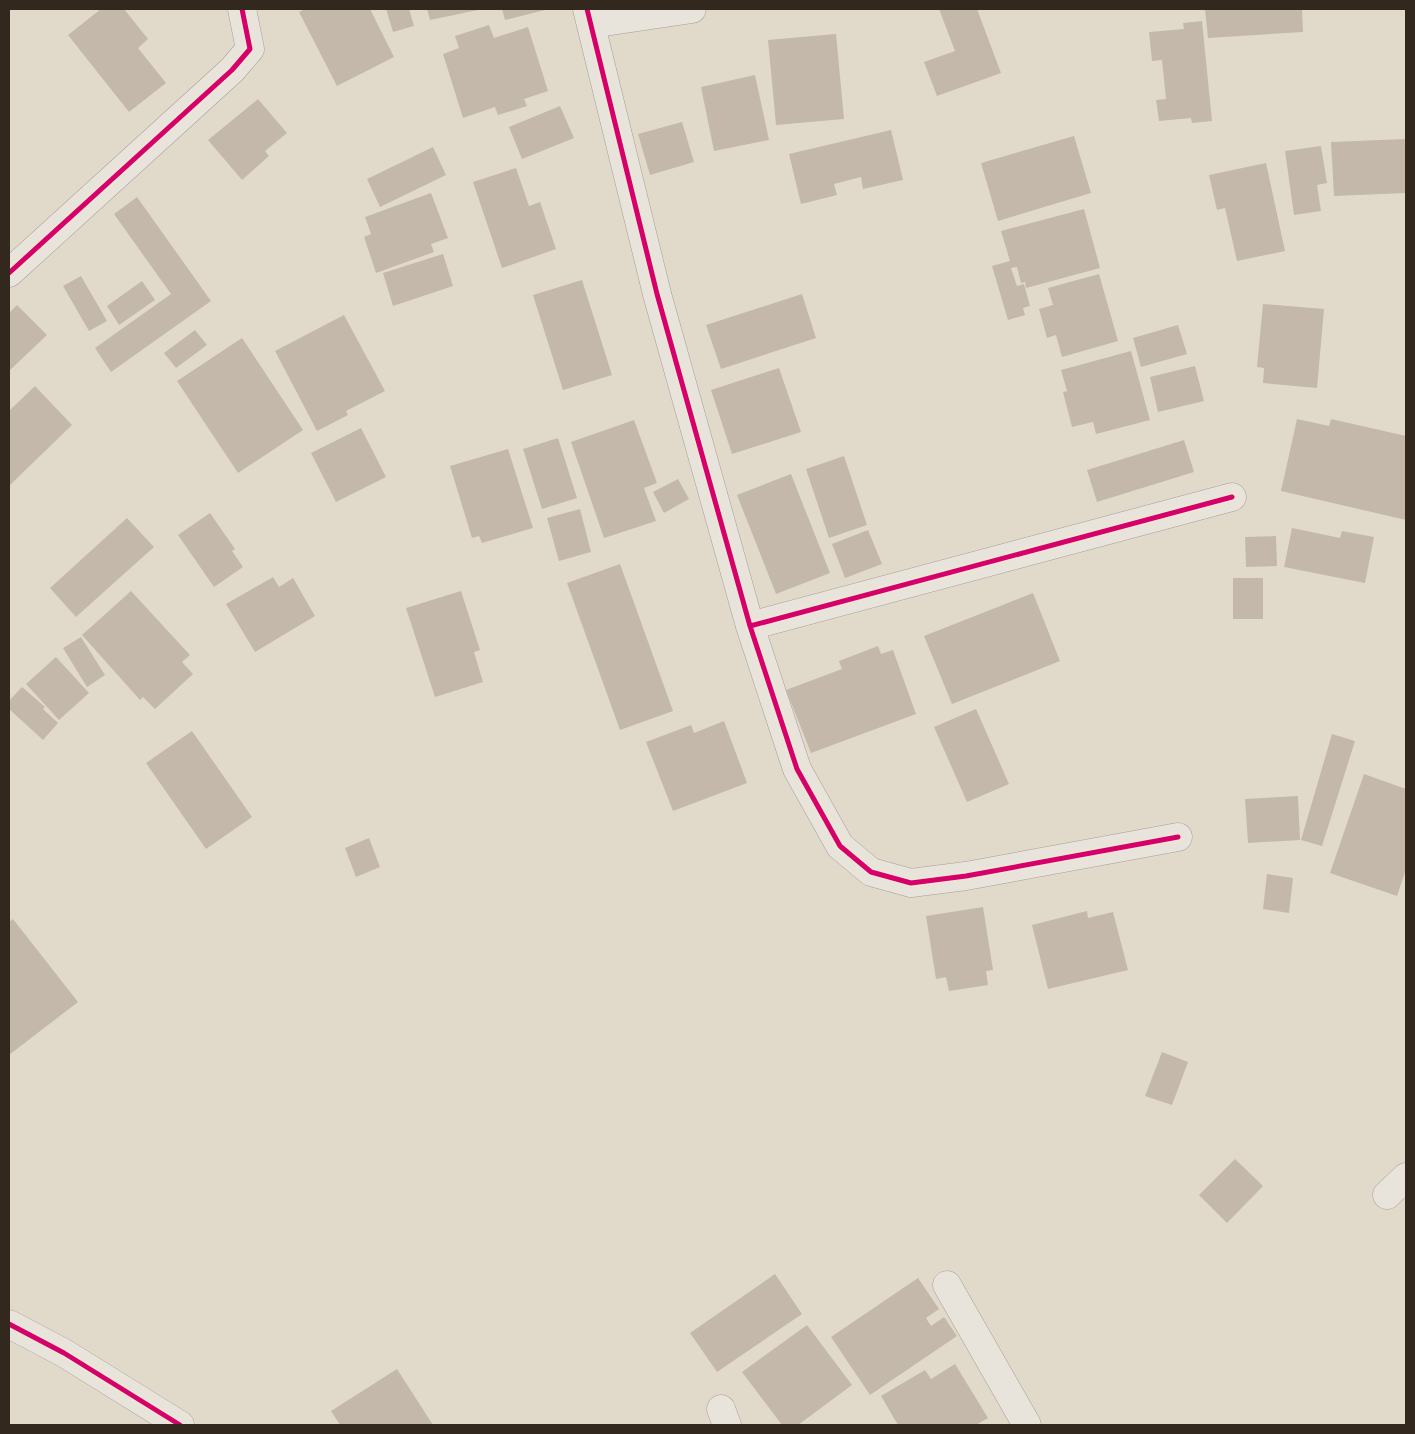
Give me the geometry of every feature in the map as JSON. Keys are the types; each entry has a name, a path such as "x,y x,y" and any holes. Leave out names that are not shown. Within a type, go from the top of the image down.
{"street":[{"path":"9,273 232,70 250,49 242,9"},
{"path":"692,9 589,16 657,294 750,626 796,769 840,846 871,872 910,883 966,876 1178,837"},
{"path":"750,626 1232,497"},
{"path":"947,1285 1027,1425"},
{"path":"9,1324 64,1353 180,1425"}],"building":[{"path":"101,9 124,9 148,39 138,48 166,83 129,112 68,35"},
{"path":"305,9 370,9 394,57 337,86 299,12"},
{"path":"386,9 409,9 414,26 393,32"},
{"path":"427,9 478,9 478,10 430,20"},
{"path":"502,9 549,9 505,20"},
{"path":"939,9 977,9 1001,73 937,96 924,62 955,51"},
{"path":"1205,9 1302,9 1303,32 1208,38"},
{"path":"1202,21 1212,121 1192,123 1191,118 1159,121 1156,100 1166,99 1162,60 1152,61 1149,32 1184,29 1183,23"},
{"path":"489,25 494,38 528,27 548,91 524,99 527,106 498,115 495,107 463,118 443,54 459,48 455,36"},
{"path":"836,34 844,119 776,125 768,40"},
{"path":"755,75 769,140 714,151 701,87"},
{"path":"258,99 287,133 265,151 269,156 242,180 208,140"},
{"path":"560,106 574,138 522,159 509,127"},
{"path":"682,122 694,162 650,175 638,134"},
{"path":"891,130 903,180 863,189 861,177 834,184 837,195 801,204 789,154"},
{"path":"1074,136 1091,193 998,221 981,163"},
{"path":"1406,139 1406,193 1334,196 1331,142"},
{"path":"1321,146 1327,183 1317,185 1321,211 1294,215 1285,151"},
{"path":"433,147 446,175 380,207 367,179"},
{"path":"1266,163 1285,251 1237,261 1225,208 1217,210 1209,175"},
{"path":"516,168 529,206 540,202 556,249 502,268 473,182"},
{"path":"431,193 448,238 431,244 434,252 376,273 364,237 371,234 365,217"},
{"path":"137,197 211,301 111,372 95,348 171,294 114,214"},
{"path":"1084,209 1100,268 1026,288 1025,282 1021,283 1017,267 1011,268 1017,286 1024,284 1030,306 1023,308 1025,315 1008,320 992,266 1010,261 1001,231"},
{"path":"443,254 453,286 393,306 383,273"},
{"path":"1099,274 1118,341 1062,357 1056,335 1047,338 1039,309 1053,305 1048,288"},
{"path":"81,276 107,321 89,331 63,286"},
{"path":"582,280 612,375 563,390 533,295"},
{"path":"142,281 155,300 119,325 107,306"},
{"path":"802,294 816,338 721,369 706,325"},
{"path":"1263,304 1324,309 1317,388 1263,383 1264,368 1257,367"},
{"path":"17,305 47,335 9,371 9,313"},
{"path":"344,315 385,391 346,411 348,415 317,431 275,351"},
{"path":"1178,325 1187,354 1141,367 1133,338"},
{"path":"195,330 207,345 176,368 164,353"},
{"path":"242,338 303,430 238,473 177,381"},
{"path":"1131,351 1150,420 1096,434 1093,422 1072,427 1063,392 1067,391 1061,370"},
{"path":"1195,366 1204,401 1158,412 1150,377"},
{"path":"779,368 801,432 732,454 711,390"},
{"path":"35,386 72,425 9,486 9,411"},
{"path":"1297,419 1329,426 1331,419 1406,436 1406,520 1281,491"},
{"path":"634,420 657,483 644,488 656,521 604,538 571,442"},
{"path":"361,428 386,477 336,502 311,453"},
{"path":"558,438 577,498 542,509 523,449"},
{"path":"1184,440 1194,472 1097,502 1087,470"},
{"path":"508,449 533,528 482,543 479,536 472,538 450,466"},
{"path":"844,456 867,525 829,538 806,469"},
{"path":"791,474 830,573 776,594 737,495"},
{"path":"678,479 689,499 664,513 653,492"},
{"path":"580,509 591,552 559,561 547,518"},
{"path":"210,513 235,549 232,551 243,567 214,587 178,535"},
{"path":"127,518 154,547 76,617 50,588"},
{"path":"1292,528 1340,538 1342,531 1374,537 1365,583 1284,567"},
{"path":"868,530 882,564 845,578 832,544"},
{"path":"1276,536 1277,566 1246,567 1245,537"},
{"path":"620,564 673,711 620,730 567,583"},
{"path":"273,577 279,587 293,578 315,616 255,652 226,604"},
{"path":"1233,578 1263,578 1263,619 1233,619"},
{"path":"131,591 190,655 182,662 193,674 155,709 143,697 140,700 82,635"},
{"path":"461,591 480,650 474,652 483,682 435,697 406,608"},
{"path":"1033,593 1060,661 952,704 924,636"},
{"path":"81,637 105,675 87,687 63,648"},
{"path":"878,646 881,654 893,650 916,714 811,753 786,690 842,669 839,661"},
{"path":"56,657 89,693 59,720 26,684"},
{"path":"22,687 45,707 43,709 58,723 43,740 9,709 9,701"},
{"path":"976,709 1009,784 967,802 934,727"},
{"path":"724,721 747,783 673,811 646,742 691,725 694,733"},
{"path":"192,731 252,817 206,849 146,763"},
{"path":"1332,734 1355,741 1322,846 1301,840"},
{"path":"1364,774 1406,789 1406,869 1397,896 1330,873"},
{"path":"1298,796 1300,840 1248,843 1245,799"},
{"path":"369,838 380,867 356,877 345,848"},
{"path":"1267,874 1293,878 1289,913 1263,909"},
{"path":"983,907 993,970 986,971 988,985 949,991 946,977 936,979 926,916"},
{"path":"1087,911 1088,918 1113,912 1128,970 1048,989 1032,925"},
{"path":"13,919 78,1002 9,1055 9,922"},
{"path":"1162,1052 1188,1062 1172,1105 1145,1096"},
{"path":"1235,1159 1263,1186 1227,1223 1199,1195"},
{"path":"775,1274 802,1314 717,1372 690,1333"},
{"path":"918,1278 939,1309 926,1318 931,1326 944,1317 957,1336 870,1395 831,1337"},
{"path":"807,1325 852,1385 798,1425 782,1425 742,1372"},
{"path":"955,1364 988,1418 976,1425 898,1425 881,1396 925,1370 931,1379"},
{"path":"397,1369 433,1425 340,1425 331,1411"}],"cycle path":[{"path":"9,273 232,70 250,49 242,9"},
{"path":"587,9 657,294 750,626 797,769 840,846 871,872 911,883 966,876 1178,837"},
{"path":"750,626 1232,497"},
{"path":"9,1324 64,1353 180,1425"}]}
